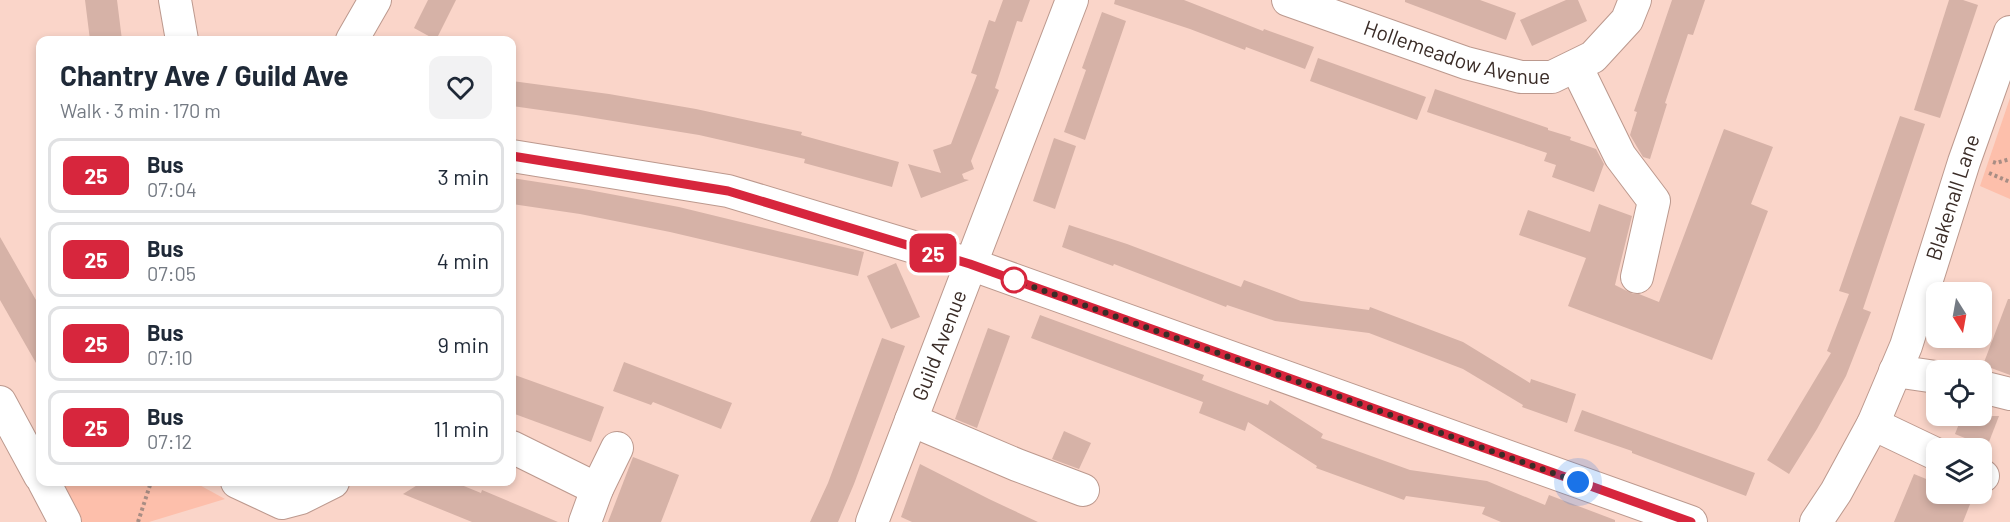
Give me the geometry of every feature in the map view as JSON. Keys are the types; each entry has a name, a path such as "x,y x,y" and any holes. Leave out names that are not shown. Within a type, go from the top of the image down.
{"street":[{"path":"175,0 181,36"},
{"path":"354,36 375,0"},
{"name":"Guild Avenue","path":"872,522 1072,0"},
{"name":"Hollemeadow Avenue","path":"1288,0 1466,63 1521,77 1552,77 1593,57 1628,20 1635,0"},
{"name":"Blakenall Lane","path":"1816,522 1836,492 1873,424 1906,346 1964,162 2010,32"},
{"path":"1576,66 1620,156 1654,201 1637,277"},
{"path":"516,157 728,191 970,264 1691,522"},
{"path":"1895,371 1926,376"},
{"path":"1992,390 2010,394"},
{"path":"0,402 29,427 36,458"},
{"path":"911,420 1083,490"},
{"path":"1873,424 1926,449"},
{"path":"585,522 597,489 617,448"},
{"path":"516,449 597,489"},
{"path":"46,486 65,522"},
{"path":"243,486 284,512 301,498 325,486"}],"path":[{"path":"138,522 150,486"}],"shaded area":[{"path":"2010,98 2010,199 1980,186"},
{"path":"65,486 201,486 225,499 149,522 82,522"}],"building":[{"path":"85,0 117,0 122,36 90,36"},
{"path":"428,0 456,0 438,36 429,36 414,28"},
{"path":"1003,0 1030,0 1022,22 1017,21 995,88 999,90 971,161 974,169 962,174 964,179 969,180 921,198 908,164 941,173 933,150 951,144 977,75 971,73 989,20 995,22"},
{"path":"1115,0 1184,0 1263,31 1264,29 1314,47 1305,69 1246,47 1245,50 1114,4"},
{"path":"1405,0 1480,0 1516,13 1506,40 1405,2"},
{"path":"1566,0 1578,0 1587,21 1532,46 1520,20"},
{"path":"1672,0 1705,0 1693,35 1688,34 1665,103 1667,104 1650,159 1643,157 1630,135 1637,112 1634,111"},
{"path":"1949,0 1963,0 1978,5 1940,118 1914,110"},
{"path":"1102,12 1126,21 1085,140 1064,132 1086,70 1082,68"},
{"path":"1318,58 1426,97 1417,120 1310,81"},
{"path":"516,82 696,109 802,132 801,135 899,162 892,187 804,163 805,159 699,135 516,107"},
{"path":"1435,89 1548,128 1548,130 1571,137 1570,140 1596,149 1604,164 1594,192 1552,177 1556,165 1544,161 1547,153 1427,112"},
{"path":"1900,116 1925,124 1863,309 1871,312 1846,376 1789,474 1767,460 1831,353 1827,351 1849,294 1839,291"},
{"path":"1724,129 1773,147 1751,204 1768,211 1712,360 1568,306 1586,258 1519,235 1528,210 1590,232 1599,204 1632,216 1615,285 1633,294 1659,302"},
{"path":"1054,138 1076,146 1055,209 1033,201"},
{"path":"516,179 679,207 864,252 858,276 670,232 580,214 516,205"},
{"path":"1069,225 1241,287 1244,280 1301,301 1369,310 1370,307 1463,342 1530,383 1531,379 1576,394 1567,423 1522,407 1523,405 1463,369 1369,333 1275,321 1227,305 1226,307 1114,264 1113,266 1062,247"},
{"path":"0,237 36,300 36,363 0,300"},
{"path":"896,263 920,317 891,329 867,276"},
{"path":"2008,299 2010,299 2010,375 1992,368 1992,360 1985,360 1989,348 1992,348 1992,341"},
{"path":"1040,315 1204,375 1202,380 1268,405 1270,400 1323,434 1321,438 1410,470 1487,481 1545,505 1549,495 1615,520 1615,522 1501,522 1482,514 1485,507 1406,496 1404,500 1316,468 1317,466 1248,422 1245,431 1199,413 1203,402 1031,338"},
{"path":"988,328 1010,336 977,428 955,419"},
{"path":"882,338 905,346 854,484 838,522 810,522 828,483"},
{"path":"624,362 732,403 721,429 653,402 651,405 613,391"},
{"path":"516,375 604,407 591,442 516,414"},
{"path":"1582,410 1755,473 1746,496 1574,431"},
{"path":"1992,416 1999,416 1990,438 1965,438 1955,434 1958,426 1992,426"},
{"path":"1064,431 1091,443 1079,469 1052,459"},
{"path":"633,457 679,475 661,522 608,522"},
{"path":"920,464 1038,522 912,522 901,517"},
{"path":"1914,474 1926,479 1926,504 1970,504 1963,522 1894,522"},
{"path":"416,486 464,486 481,493 482,490 558,522 472,522 403,494"}],"bus line":[{"name":"25","path":"516,157 728,191 970,264 1691,522"}],"route":[{"path":"1014,280 1578,482"}]}
